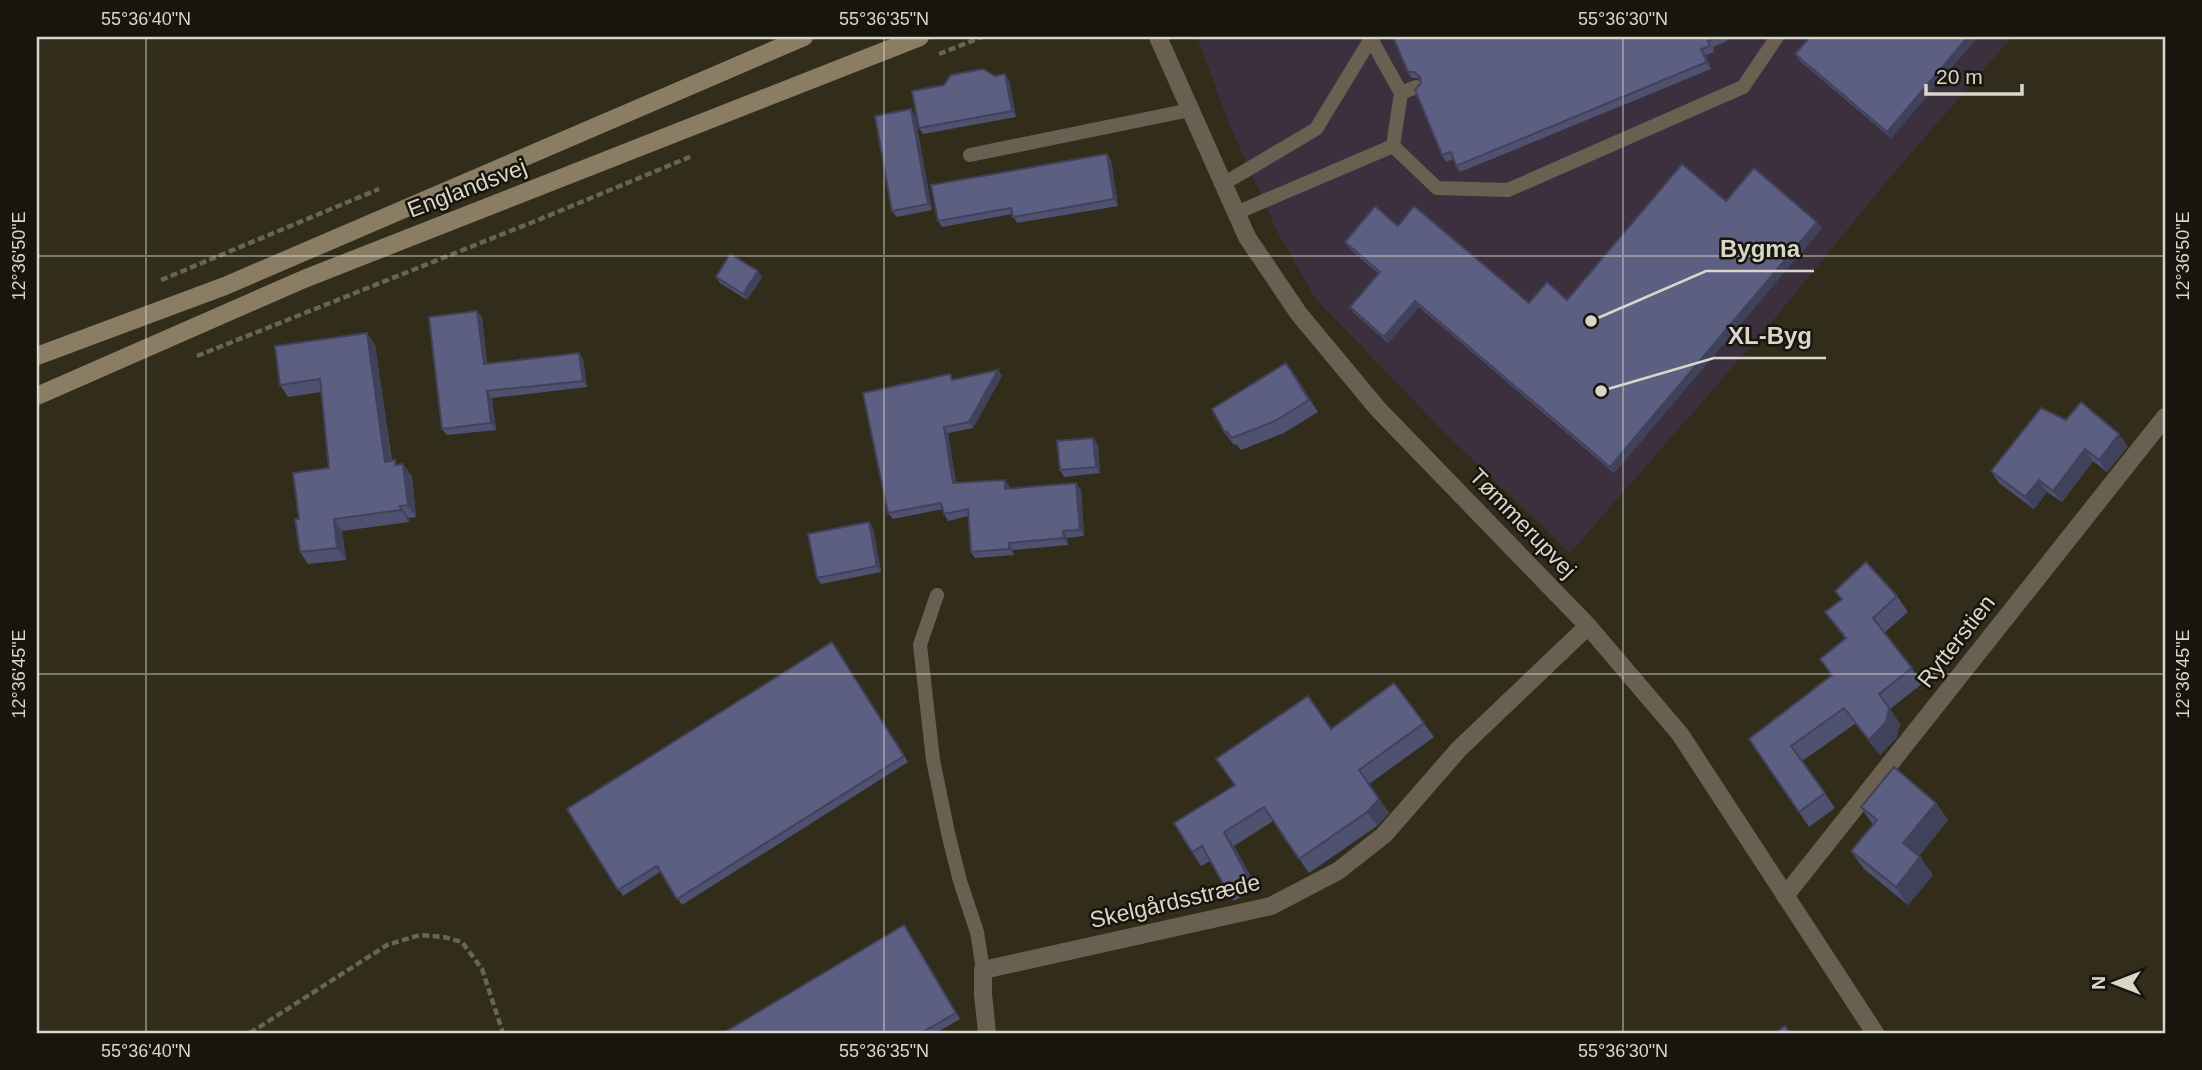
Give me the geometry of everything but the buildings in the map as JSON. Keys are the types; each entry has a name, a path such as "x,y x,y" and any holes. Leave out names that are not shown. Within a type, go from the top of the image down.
{"main road":[{"name":"Englandsvej","path":"37,356 225,286 804,37"},
{"name":"Englandsvej","path":"37,396 304,279 920,37"}],"street":[{"name":"Tømmerupvej","path":"1158,37 1247,237 1299,314 1378,409 1588,626 1680,734 1875,1033"},
{"name":"Rytterstien","path":"1785,896 2165,417"},
{"name":"Skelgårdsstræde","path":"983,970 1272,906 1338,871 1384,835 1459,749 1588,626"},
{"path":"983,970 987,1033"}],"lane":[{"path":"1393,146 1437,188 1508,190 1743,87 1777,37"},
{"path":"1372,38 1401,93 1393,146"},
{"path":"1223,184 1316,129 1372,38"},
{"path":"1401,93 1416,87"},
{"path":"970,155 1190,110"},
{"path":"1236,213 1393,146"},
{"path":"937,595 920,645 933,760 948,833 976,932 983,970"}],"path":[{"path":"930,58 982,37"},
{"path":"192,358 698,154"},
{"path":"250,1033 387,945 419,935 444,937 461,942 482,969 503,1033"}],"shaded area":[{"path":"1197,37 2012,37 1892,175 1771,323 1570,553 1444,432 1315,298 1277,231 1230,126"}],"place":[{"name":"Bygma","path":"1591,321"},
{"name":"XL-Byg","path":"1601,391"}]}
